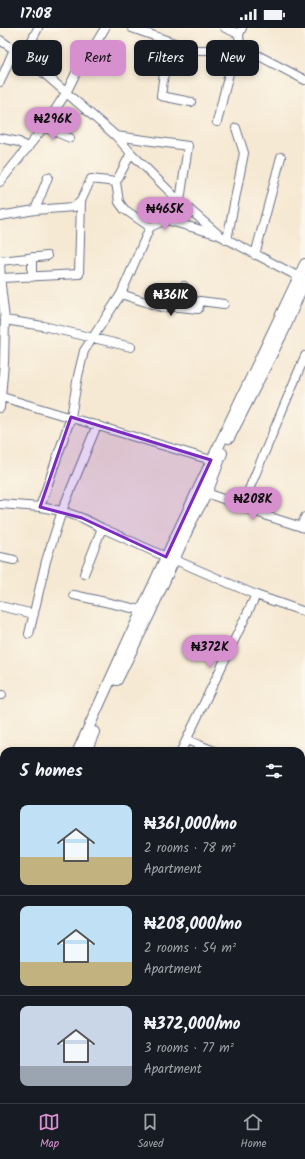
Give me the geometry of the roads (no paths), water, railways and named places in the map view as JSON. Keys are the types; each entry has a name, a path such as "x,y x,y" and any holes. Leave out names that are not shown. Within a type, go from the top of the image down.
{"main road":[{"path":"80,747 141,610 207,493 223,450 284,330 303,281 305,264"},
{"path":"88,747 113,688 150,613 170,558 211,460 303,281"}],"street":[{"path":"32,40 38,28"},
{"path":"98,40 105,28"},
{"path":"132,28 163,40"},
{"path":"225,28 240,31"},
{"path":"0,40 12,48"},
{"path":"0,82 12,54"},
{"path":"259,56 305,80"},
{"path":"47,76 116,136 131,153 177,198 219,235 303,281"},
{"path":"0,182 44,126 66,92 74,76"},
{"path":"164,76 161,96 191,102"},
{"path":"218,122 228,76"},
{"path":"44,126 70,138"},
{"path":"227,240 244,153 236,128"},
{"path":"116,136 188,146 177,198 166,220"},
{"path":"0,138 19,142 28,148"},
{"path":"131,153 116,182 119,202 124,209 150,227"},
{"path":"255,255 281,158"},
{"path":"35,210 48,178"},
{"path":"1,282 32,277 79,274 81,201 91,179 116,182"},
{"path":"0,216 35,210 74,207 81,201"},
{"path":"40,507 71,417 84,351 120,294 150,227 166,220 219,235"},
{"path":"0,408 2,397 3,317 0,260 48,256"},
{"path":"32,257 32,277"},
{"path":"180,307 184,286"},
{"path":"120,294 161,307 198,309 200,301 224,304"},
{"path":"3,317 131,347"},
{"path":"242,506 305,356"},
{"path":"2,397 211,460"},
{"path":"29,634 46,561 62,510 96,425"},
{"path":"207,493 303,528 305,517"},
{"path":"0,504 62,510 256,595 305,612"},
{"path":"84,574 102,528"},
{"path":"0,557 14,560"},
{"path":"74,594 141,610"},
{"path":"183,747 256,595"},
{"path":"0,606 34,614"},
{"path":"187,740 204,747"}]}
